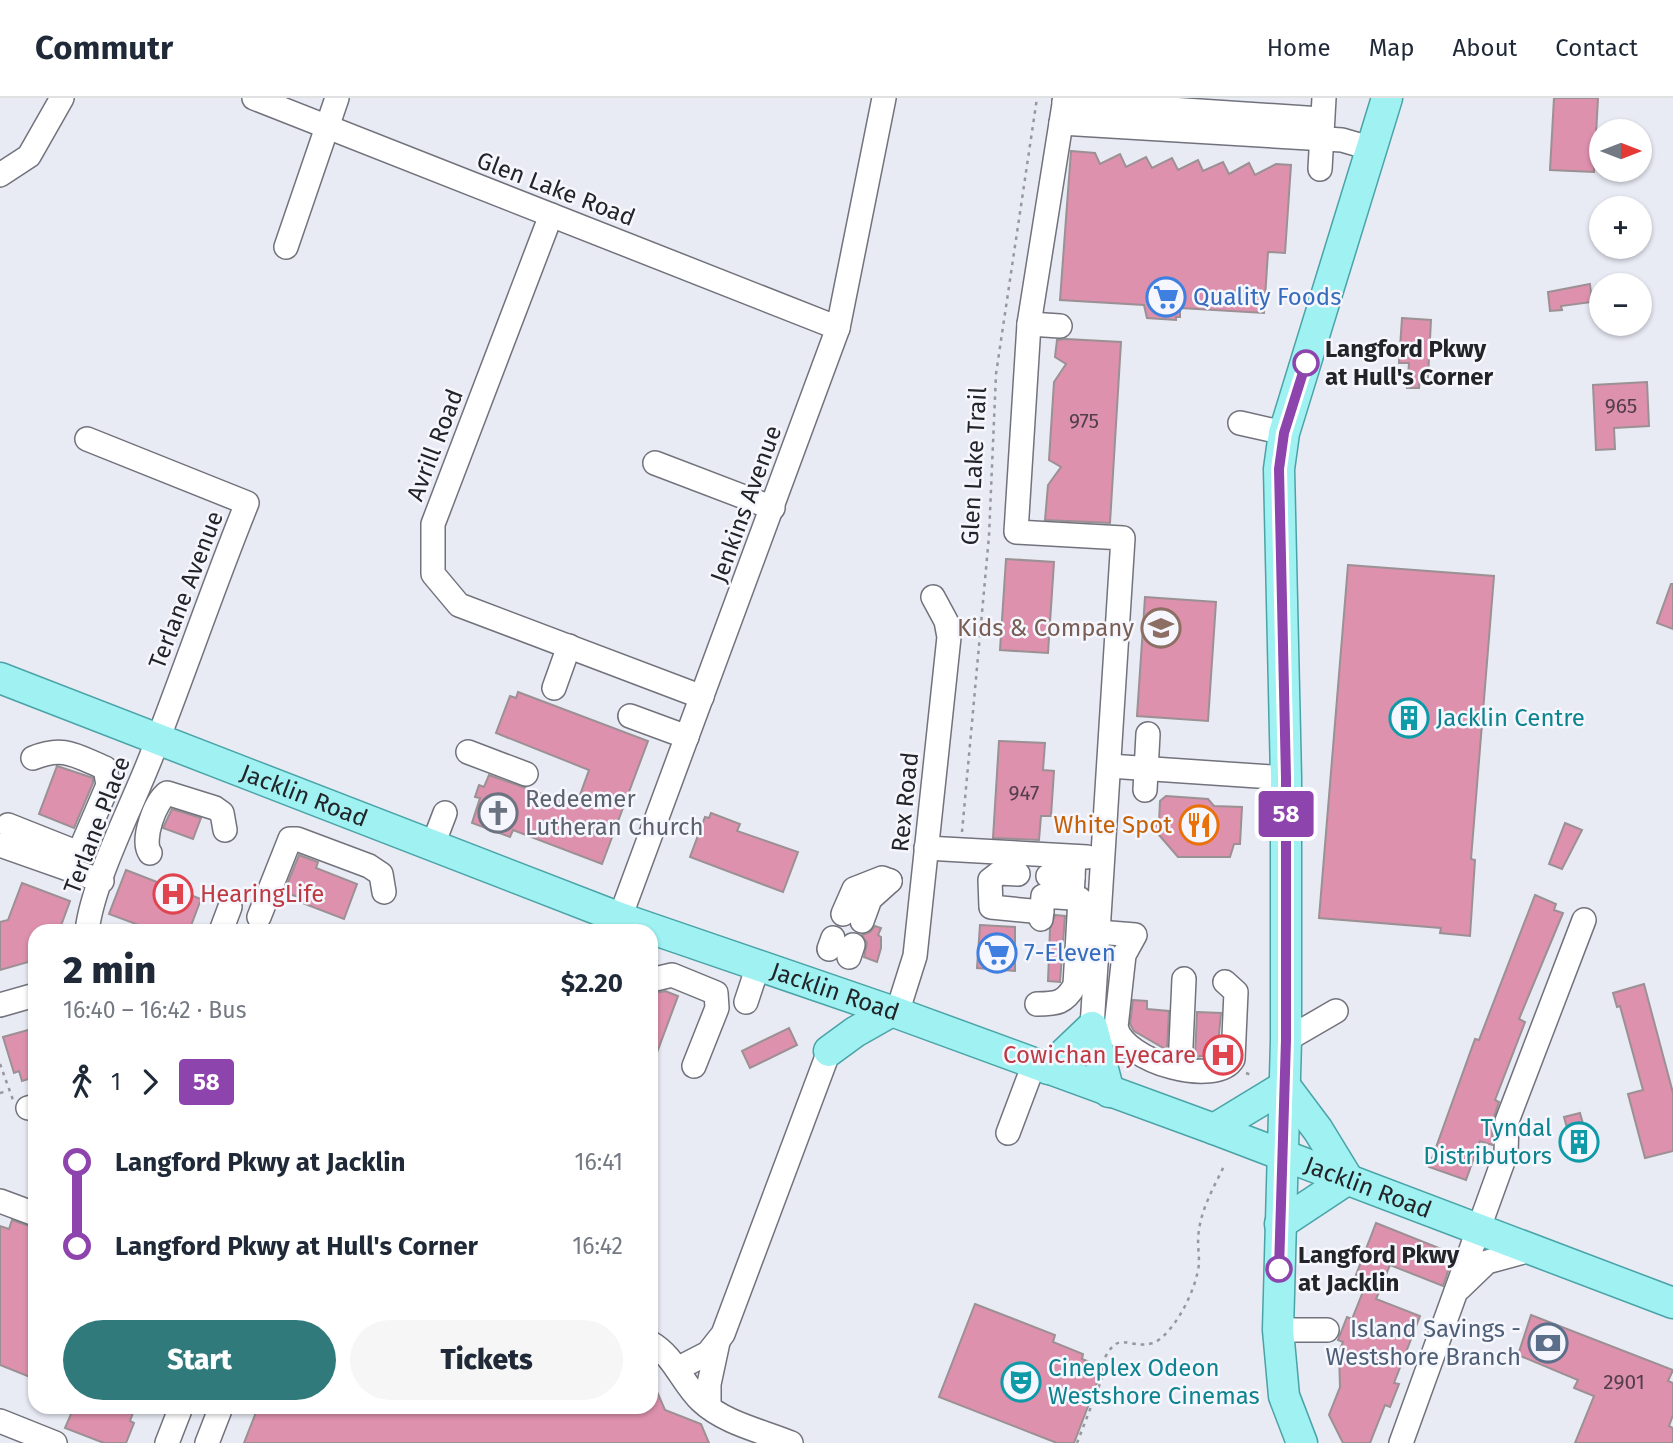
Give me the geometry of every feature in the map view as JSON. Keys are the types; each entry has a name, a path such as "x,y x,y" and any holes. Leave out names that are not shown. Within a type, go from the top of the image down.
{"main road":[{"path":"1301,1443 1284,1396 1278,1330 1286,1040 1286,778 1279,469 1284,433 1387,98"},
{"name":"Jacklin Road","path":"0,678 432,847 618,924"},
{"name":"Jacklin Road","path":"658,936 758,965 895,1012 1478,1227 1673,1303"},
{"path":"829,1051 837,993"},
{"path":"829,1051 855,1032 895,1012"},
{"path":"1041,1066 1091,1027 1110,1091"},
{"path":"1214,1129 1284,1086"},
{"path":"1280,1224 1348,1180 1318,1130 1284,1086"}],"street":[{"path":"0,175 29,156 59,108 62,98"},
{"name":"Glen Lake Road","path":"254,98 838,328"},
{"path":"286,247 337,98"},
{"name":"Jenkins Avenue","path":"618,924 838,328 884,98"},
{"path":"1091,1027 1091,941 1103,858 1110,766 1105,723 1106,676 1123,538 1078,542 1016,532 1029,324 1063,108 1323,119 1342,140 1373,149"},
{"path":"1320,169 1323,119"},
{"name":"Avrill Road","path":"551,215 433,524 433,574 459,605 702,697"},
{"path":"1029,324 1060,326"},
{"path":"1240,423 1284,433"},
{"name":"Terlane Avenue","path":"87,439 247,503 204,608 158,739"},
{"path":"655,463 773,508"},
{"name":"Rex Road","path":"895,1012 915,956 949,637 946,621 933,597"},
{"path":"554,688 569,646"},
{"path":"630,716 687,737"},
{"path":"1145,779 1148,734"},
{"name":"Terlane Place","path":"89,924 102,881 158,739"},
{"path":"4,835 71,850 81,848 108,785 105,768 61,751 50,750 33,758"},
{"path":"468,752 526,774"},
{"path":"1110,766 1145,779 1286,778"},
{"path":"150,853 146,840 161,799 167,793 176,793 215,808 222,813 225,830"},
{"path":"432,847 445,813"},
{"path":"4,835 102,881"},
{"path":"259,917 290,839 297,839 369,866 381,874 384,892"},
{"path":"926,848 1064,868 1103,858"},
{"path":"1018,874 999,873 990,880 991,907 1042,916 1043,896 1064,868"},
{"path":"1037,1004 1058,1004 1068,997 1091,941 1080,899 1064,868"},
{"path":"852,918 854,888 882,878 890,881"},
{"path":"224,924 230,907"},
{"path":"1401,1443 1506,1153 1507,1121 1584,920"},
{"path":"1091,941 1135,935 1124,955 1116,1027 1119,1038 1128,1049 1143,1058 1180,1068 1220,1071 1229,1067 1233,1059 1236,992 1225,982"},
{"path":"746,1002 758,965"},
{"path":"658,978 672,975 713,990 718,997 694,1066"},
{"path":"1180,1068 1184,979"},
{"path":"0,1005 28,997"},
{"path":"1286,1040 1336,1011"},
{"path":"709,1408 709,1384 719,1342 800,1104 829,1051"},
{"path":"1008,1133 1041,1066"},
{"path":"0,1201 28,1211"},
{"path":"1458,1290 1487,1262 1534,1249"},
{"path":"1278,1330 1327,1330"},
{"path":"677,1369 702,1357 719,1342"},
{"path":"658,1347 664,1351 690,1389 709,1408 791,1443"},
{"path":"167,1443 177,1414"},
{"path":"207,1443 218,1414"},
{"path":"0,1421 55,1443"}],"path":[{"name":"Glen Lake Trail","path":"961,838 989,536 996,374 1037,98"},
{"path":"0,1064 10,1098 28,1106"},
{"path":"0,1093 8,1091"},
{"path":"1077,1443 1106,1368 1102,1363 1111,1345 1118,1341 1139,1345 1154,1343 1171,1330 1177,1321 1197,1271 1199,1230 1203,1212 1226,1164"}],"building":[{"path":"1554,98 1598,98 1597,119 1589,119 1589,172 1550,170"},
{"path":"1071,151 1095,153 1100,164 1120,154 1126,167 1146,157 1152,168 1172,158 1178,170 1198,160 1203,171 1223,162 1229,174 1249,163 1255,175 1276,164 1291,165 1285,253 1268,252 1264,313 1180,308 1180,317 1176,317 1176,320 1147,318 1144,305 1060,300"},
{"path":"1589,284 1589,302 1561,306 1562,310 1550,311 1548,292"},
{"path":"1402,318 1431,320 1428,377 1420,376 1419,388 1407,388 1409,363 1399,363"},
{"path":"1057,340 1121,342 1110,523 1045,520 1048,485 1061,467 1049,460 1054,382 1066,364 1055,357"},
{"path":"1647,382 1649,426 1614,428 1615,449 1596,450 1593,385"},
{"path":"1006,559 1054,562 1048,653 1000,650"},
{"name":"Jacklin Centre","path":"1348,565 1494,576 1471,859 1475,860 1470,936 1440,933 1441,928 1319,918"},
{"path":"1673,584 1673,629 1657,623"},
{"path":"1145,597 1216,602 1208,721 1137,716"},
{"path":"518,692 648,741 602,864 513,830 510,837 472,823 480,798 475,797 479,785 484,787 489,775 576,806 589,770 496,733 510,696 516,698"},
{"path":"999,741 1045,743 1043,770 1054,771 1051,816 1041,816 1039,840 993,838"},
{"path":"57,766 93,778 74,828 39,814"},
{"name":"White Spot","path":"1166,796 1208,799 1214,806 1242,807 1240,844 1234,844 1230,857 1178,857 1153,828 1159,823 1160,801"},
{"path":"172,809 201,818 193,839 163,828"},
{"path":"711,813 740,824 737,831 798,852 783,892 690,857 705,817 709,818"},
{"path":"1565,823 1582,830 1562,869 1549,864"},
{"path":"299,855 318,862 316,868 357,884 344,919 297,901 298,897 284,892"},
{"path":"126,870 201,899 192,924 136,924 109,914"},
{"path":"22,883 70,901 62,924 28,924 28,962 0,970 0,922 8,920"},
{"path":"1535,895 1556,904 1554,910 1563,913 1519,1019 1525,1022 1495,1100 1499,1102 1493,1120 1492,1145 1480,1141 1466,1180 1429,1167 1475,1039 1479,1040"},
{"path":"1055,915 1065,916 1060,982 1048,981 1050,929"},
{"name":"7-Eleven","path":"980,925 1015,927 1015,971 977,968"},
{"path":"875,926 881,928 878,935 881,937 881,948 877,962 864,957 867,943 862,935"},
{"path":"1644,984 1673,1093 1673,1151 1645,1158 1628,1094 1643,1090 1620,1006 1617,1007 1613,993"},
{"path":"665,991 678,996 658,1050 658,992"},
{"path":"1133,1000 1147,1001 1147,1009 1169,1011 1167,1050 1134,1031 1130,1024"},
{"path":"1197,1012 1221,1013 1217,1054 1195,1057"},
{"path":"789,1028 797,1045 750,1068 742,1051"},
{"path":"28,1030 28,1079 22,1081 19,1071 14,1073 3,1037"},
{"name":"Tyndal Distributors","path":"1580,1113 1592,1156 1576,1161 1564,1117"},
{"path":"12,1220 28,1226 28,1376 0,1365 0,1226 9,1229"},
{"path":"1376,1223 1454,1254 1443,1286 1390,1265 1376,1299 1420,1316 1394,1383 1399,1384 1390,1407 1385,1405 1370,1443 1343,1443 1329,1415 1340,1387 1339,1352 1343,1342 1338,1340 1347,1317 1352,1319 1366,1284 1354,1280"},
{"name":"Cineplex Odeon Westshore Cinemas","path":"975,1304 1055,1335 1053,1342 1083,1354 1082,1359 1103,1367 1074,1443 1057,1443 939,1397"},
{"path":"1531,1315 1673,1370 1668,1381 1673,1383 1673,1415 1669,1426 1673,1428 1673,1443 1575,1443 1594,1396 1574,1388 1578,1380 1518,1355"},
{"path":"658,1394 665,1410 701,1424 709,1443 244,1443 255,1414 658,1414"},
{"path":"71,1414 132,1414 130,1421 134,1423 126,1443 104,1443 65,1428"}],"bus line":[{"name":"58","path":"1279,1269 1286,1040 1286,778 1279,469 1284,433 1306,363"}],"place":[{"name":"Quality Foods","path":"1166,297"},
{"name":"Langford Pkwy at Hull's Corner","path":"1306,363"},
{"name":"Kids & Company","path":"1161,628"},
{"name":"Jacklin Centre","path":"1409,718"},
{"name":"Redeemer Lutheran Church","path":"498,813"},
{"name":"White Spot","path":"1199,825"},
{"name":"HearingLife","path":"173,894"},
{"name":"7-Eleven","path":"997,953"},
{"name":"Cowichan Eyecare","path":"1223,1055"},
{"name":"Tyndal Distributors","path":"1579,1142"},
{"name":"Langford Pkwy at Jacklin","path":"1279,1269"},
{"name":"Island Savings - Westshore Branch","path":"1548,1343"},
{"name":"Cineplex Odeon Westshore Cinemas","path":"1021,1382"}]}
